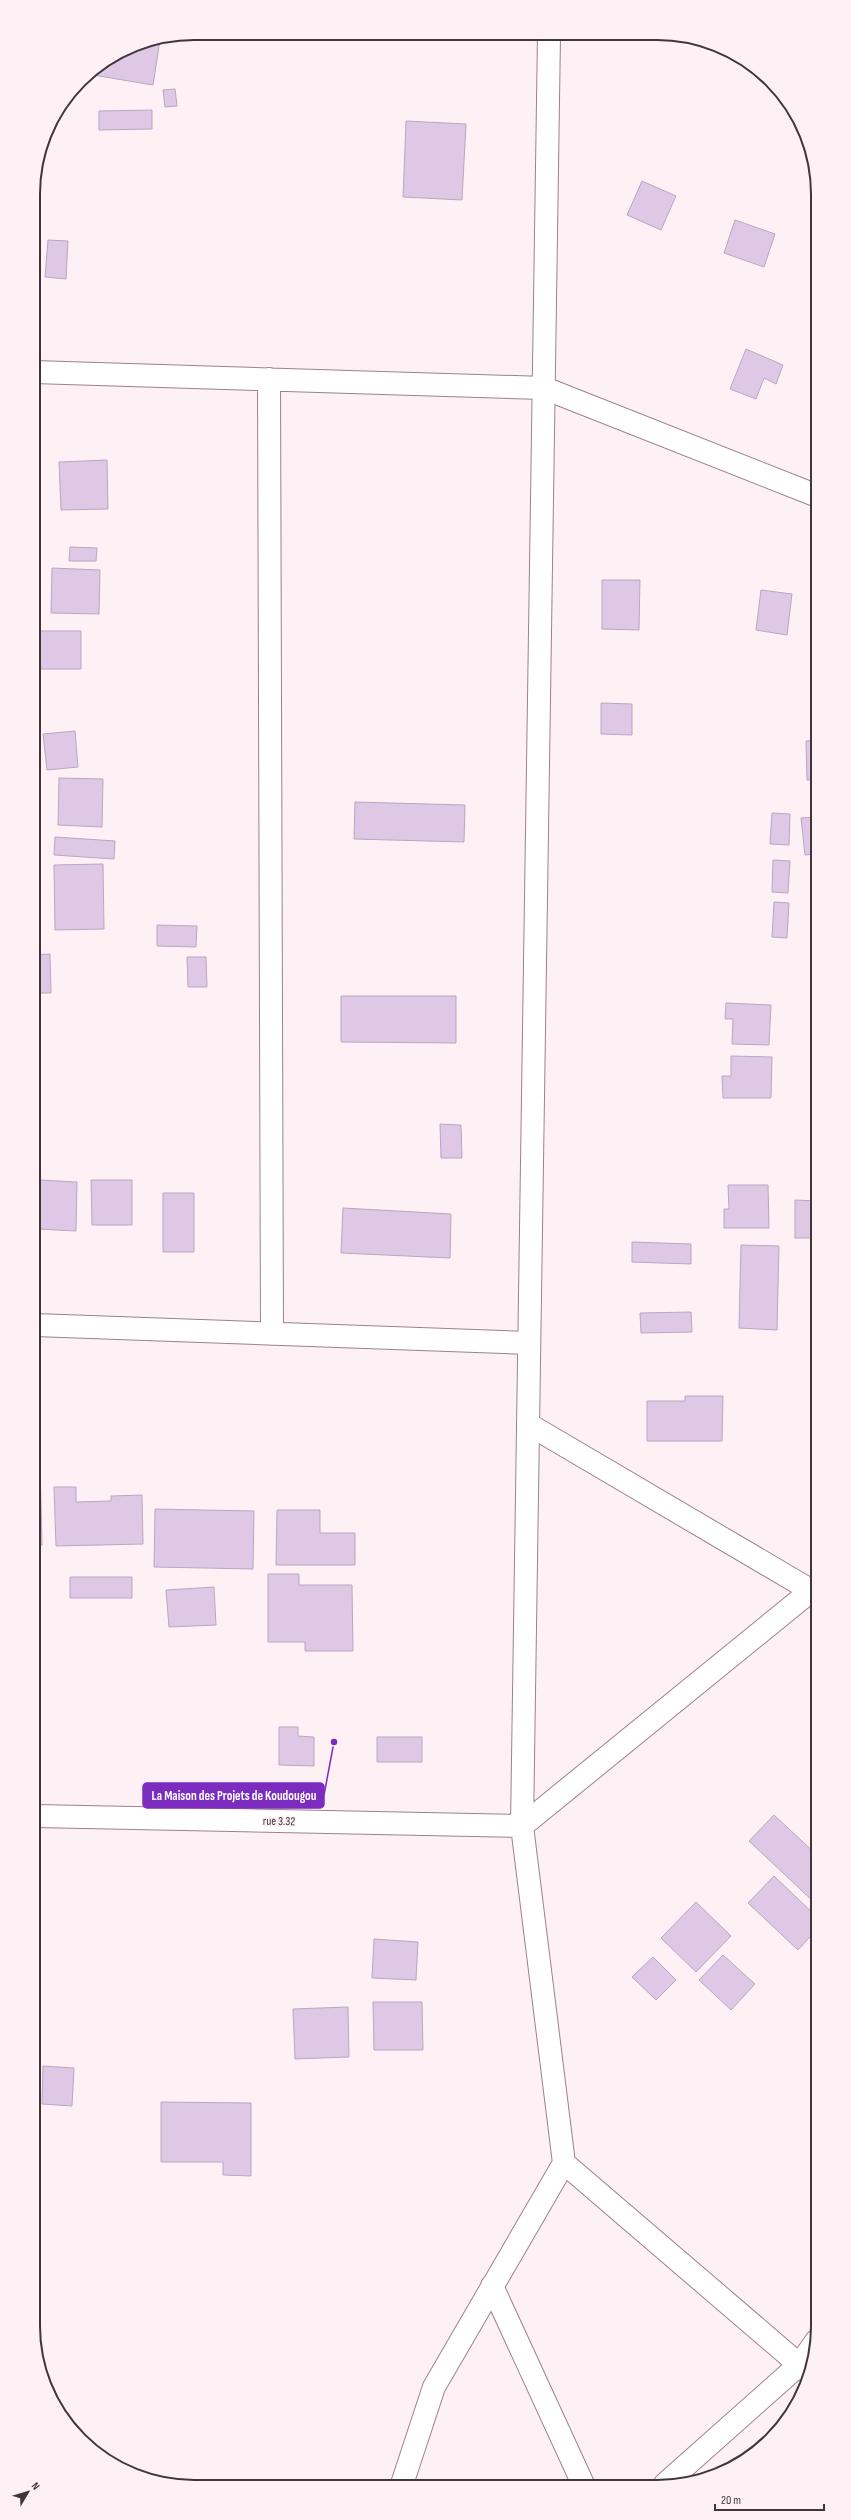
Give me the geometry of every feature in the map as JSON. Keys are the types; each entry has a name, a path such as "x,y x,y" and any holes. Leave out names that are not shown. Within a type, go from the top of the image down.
{"street":[{"path":"403,2480 434,2387 564,2163 522,1826 549,40"},
{"path":"40,372 544,388 811,493"},
{"path":"269,379 272,1334"},
{"path":"40,1325 529,1343"},
{"path":"528,1424 811,1586"},
{"path":"522,1826 811,1590"},
{"name":"rue 3.32","path":"40,1816 522,1826"},
{"path":"564,2163 805,2368 670,2480"},
{"path":"492,2286 581,2480"}],"building":[{"path":"159,44 153,85 96,75 126,56"},
{"path":"175,89 177,106 165,107 163,90"},
{"path":"152,110 152,129 99,130 99,111"},
{"path":"406,121 466,124 462,200 403,197"},
{"path":"642,181 676,196 661,230 627,215"},
{"path":"735,220 775,234 764,267 724,253"},
{"path":"48,240 68,241 66,279 45,277"},
{"path":"746,349 783,365 776,384 764,378 756,399 730,389"},
{"path":"107,460 108,509 61,510 59,462"},
{"path":"70,547 97,548 96,561 69,561"},
{"path":"52,568 100,570 99,614 51,613"},
{"path":"602,580 640,580 639,630 602,629"},
{"path":"761,590 792,594 787,635 756,630"},
{"path":"40,631 81,631 81,669 40,669"},
{"path":"601,703 632,704 632,735 601,734"},
{"path":"75,731 78,767 47,770 43,734"},
{"path":"811,740 811,780 807,780 806,741"},
{"path":"59,778 103,779 102,827 58,825"},
{"path":"355,802 465,805 464,842 354,839"},
{"path":"772,813 790,814 789,845 770,844"},
{"path":"811,817 811,854 805,855 801,818"},
{"path":"55,837 115,841 114,859 54,855"},
{"path":"773,860 790,861 788,893 772,892"},
{"path":"103,864 104,929 55,930 54,865"},
{"path":"774,902 789,903 787,938 772,937"},
{"path":"157,925 197,926 196,947 157,946"},
{"path":"50,954 51,993 40,993 40,955"},
{"path":"187,957 206,957 207,987 188,987"},
{"path":"341,996 456,996 456,1043 341,1042"},
{"path":"726,1003 771,1005 769,1045 732,1044 733,1019 725,1019"},
{"path":"731,1056 772,1057 771,1098 723,1098 722,1076 731,1076"},
{"path":"440,1124 461,1125 462,1158 441,1158"},
{"path":"40,1180 77,1182 76,1231 40,1229"},
{"path":"91,1180 132,1180 132,1225 92,1225"},
{"path":"728,1185 768,1185 769,1228 724,1228 724,1209 729,1209"},
{"path":"163,1193 194,1193 194,1252 163,1252"},
{"path":"795,1200 811,1201 811,1238 795,1238"},
{"path":"343,1208 451,1214 450,1258 341,1253"},
{"path":"632,1242 691,1244 691,1264 632,1262"},
{"path":"741,1245 779,1246 777,1330 739,1328"},
{"path":"691,1312 692,1332 641,1333 640,1313"},
{"path":"685,1396 723,1396 722,1441 647,1441 647,1401 685,1401"},
{"path":"40,1465 42,1545 40,1545"},
{"path":"54,1487 76,1487 76,1502 111,1501 111,1496 142,1495 143,1544 56,1546"},
{"path":"155,1509 254,1511 253,1569 154,1567"},
{"path":"277,1510 320,1510 320,1533 355,1533 355,1565 276,1565"},
{"path":"268,1574 299,1574 299,1585 352,1585 353,1651 305,1651 305,1642 268,1642"},
{"path":"70,1577 132,1577 132,1598 70,1598"},
{"path":"214,1587 216,1625 169,1627 166,1590"},
{"path":"279,1727 298,1727 298,1736 314,1737 314,1766 279,1765"},
{"path":"377,1737 422,1737 422,1762 377,1762"},
{"path":"774,1815 811,1849 811,1899 749,1841"},
{"path":"774,1876 811,1911 811,1936 798,1950 748,1903"},
{"path":"696,1902 731,1936 696,1972 661,1938"},
{"path":"374,1939 418,1942 416,1980 372,1978"},
{"path":"723,1955 755,1984 731,2010 699,1980"},
{"path":"653,1957 676,1980 656,2000 632,1977"},
{"path":"373,2002 422,2002 423,2050 374,2050"},
{"path":"348,2007 349,2057 295,2059 293,2009"},
{"path":"43,2066 74,2068 72,2106 42,2104"},
{"path":"161,2102 251,2103 251,2176 223,2175 223,2162 161,2162"}],"place":[{"name":"La Maison des Projets de Koudougou","path":"334,1742"}]}
